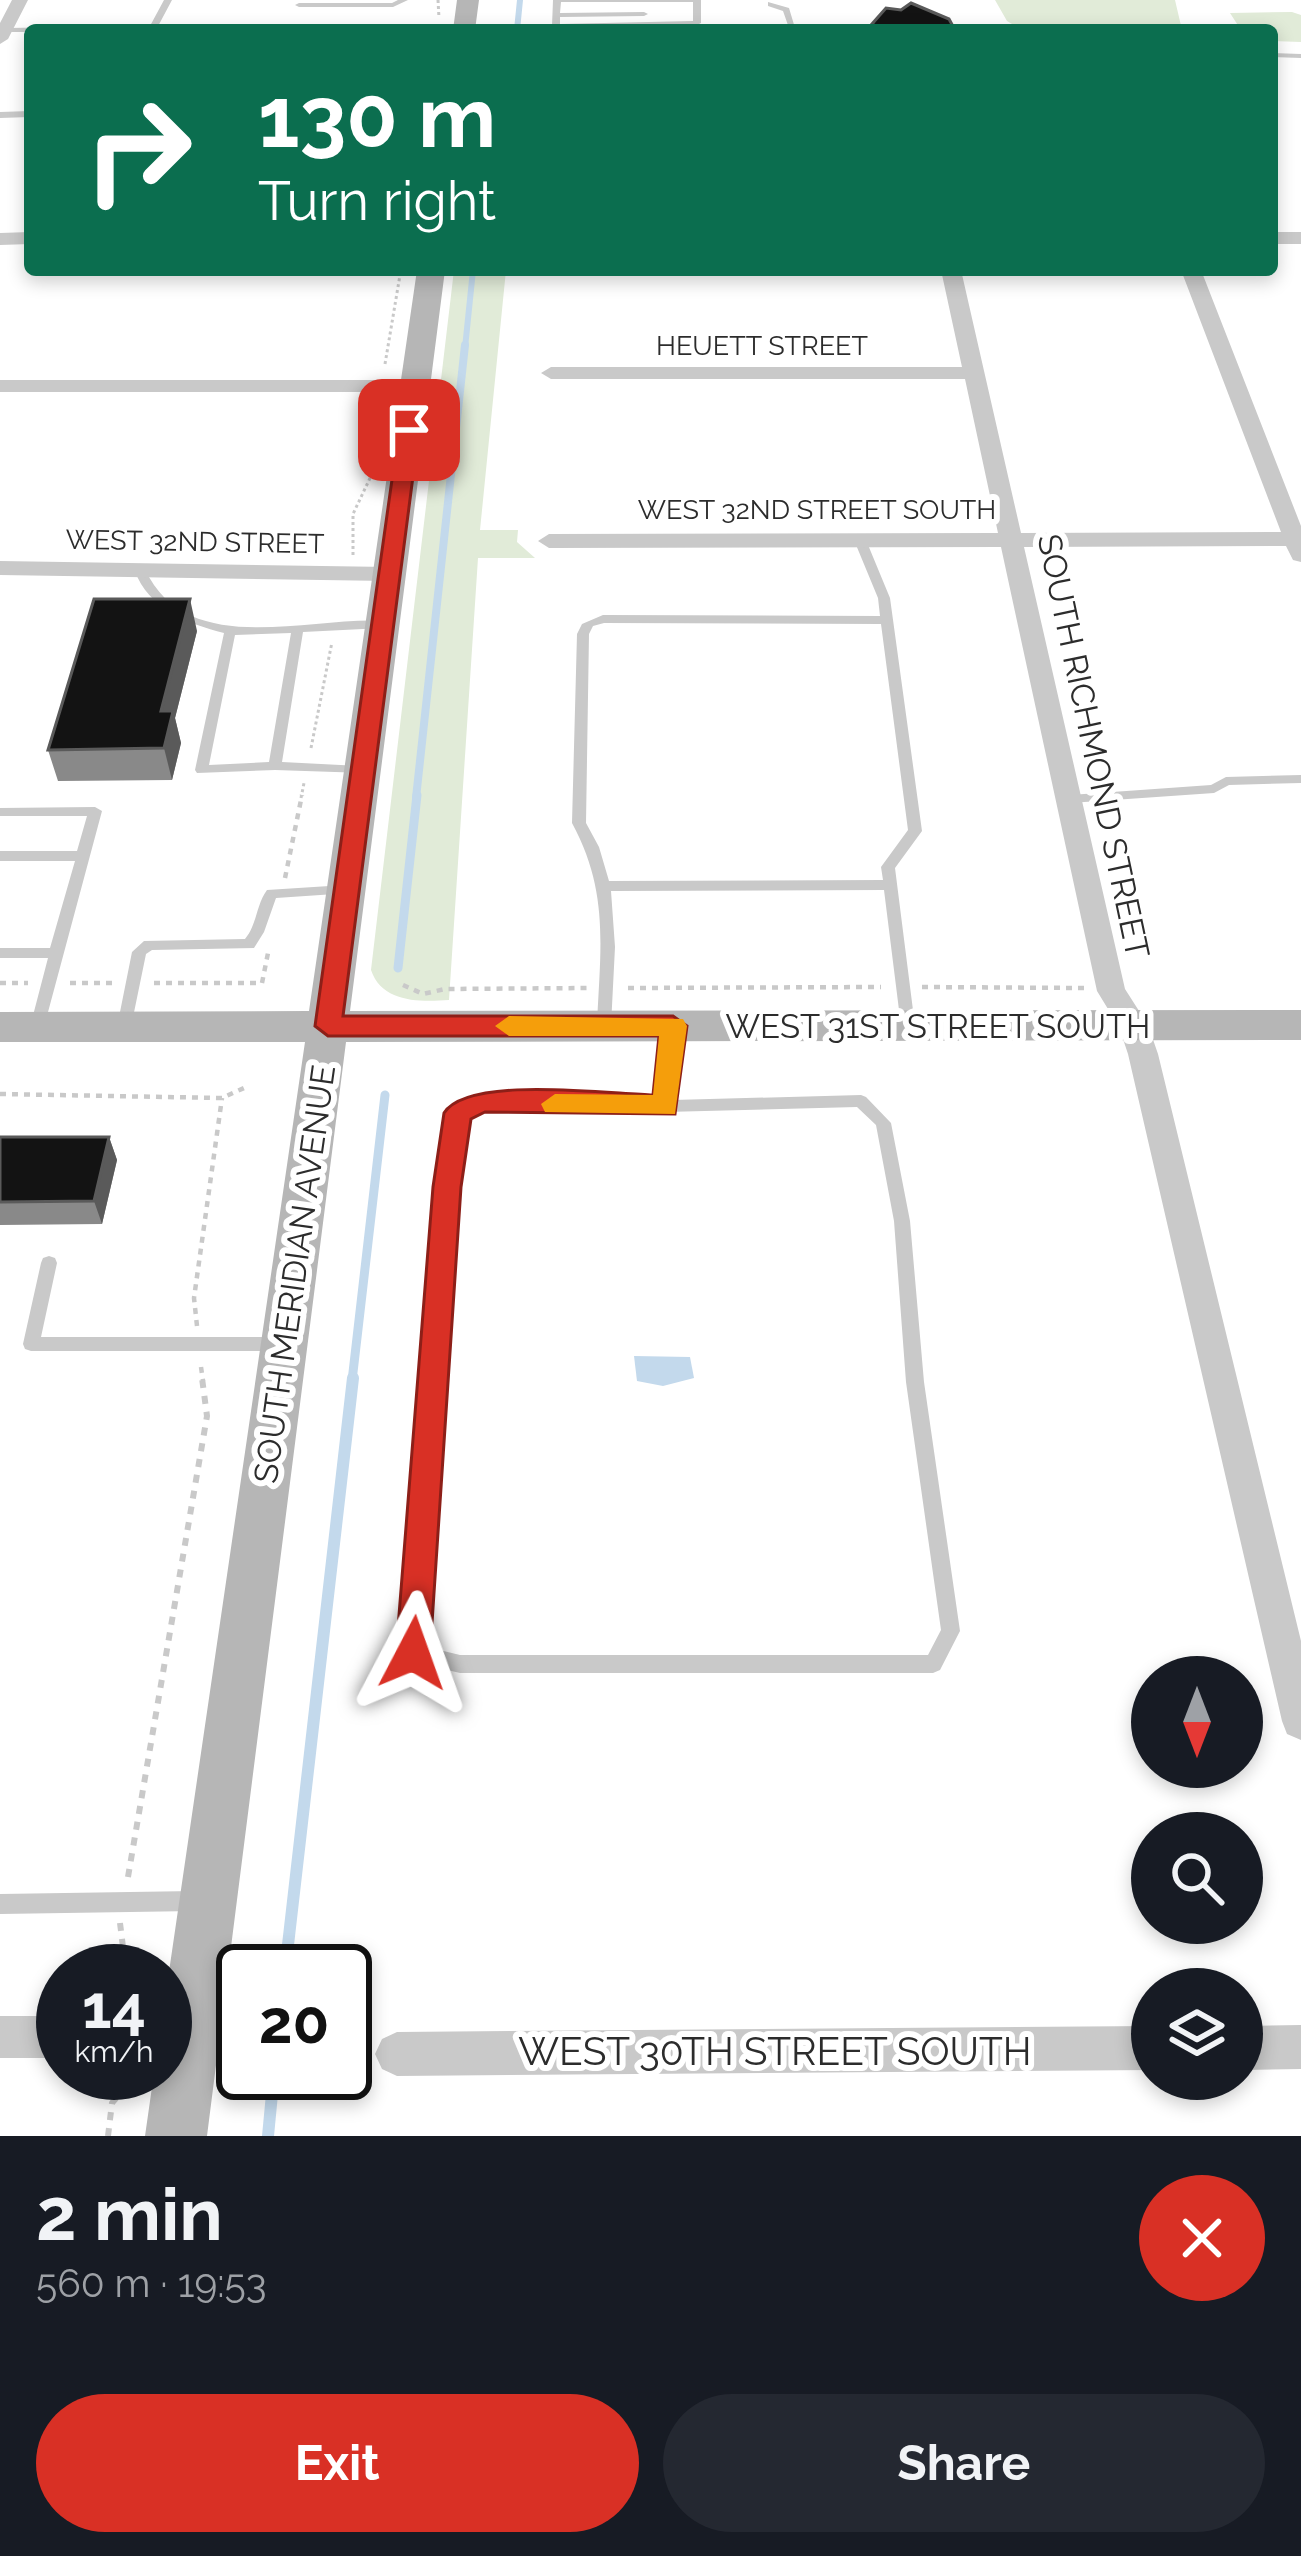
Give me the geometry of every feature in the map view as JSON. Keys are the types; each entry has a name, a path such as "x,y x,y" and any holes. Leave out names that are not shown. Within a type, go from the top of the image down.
{"main road":[{"name":"SOUTH MERIDIAN AVENUE","path":"192,1969 207,1901 430,276"},
{"name":"WEST 31ST STREET SOUTH","path":"18,1027 328,1026 604,1007 673,1026 906,1006 1122,1008 1301,1025"},
{"name":"SOUTH MERIDIAN AVENUE","path":"176,2100 176,2136"}],"street":[{"path":"3,29 20,0"},
{"name":"SOUTH RICHMOND STREET","path":"952,276 1070,799 1301,1721"},
{"path":"1192,276 1299,544"},
{"name":"HEUETT STREET","path":"550,374 974,373"},
{"path":"0,386 415,386"},
{"name":"WEST 32ND STREET SOUTH","path":"548,541 1013,539 1299,544"},
{"name":"WEST 32ND STREET","path":"0,568 389,574"},
{"path":"0,2037 36,2037"},
{"path":"1263,2048 1301,2047"},
{"name":"WEST 30TH STREET SOUTH","path":"397,2054 1131,2048"}],"lane":[{"path":"294,22 300,3 393,5 404,0"},
{"path":"557,6 697,4 698,23 635,24"},
{"path":"771,4 786,10 788,24"},
{"path":"804,24 811,22"},
{"path":"860,540 884,598 915,832 888,867 906,1006"},
{"path":"141,571 143,586 157,600 230,631 382,624"},
{"path":"604,1007 608,886 596,848 579,823 583,634 588,624 603,620 886,620"},
{"path":"275,766 298,629"},
{"path":"230,631 202,770 275,766 363,770"},
{"path":"1070,799 1214,789 1226,781 1301,779"},
{"path":"0,812 95,811 56,953 18,1027"},
{"path":"0,856 83,856"},
{"path":"608,886 889,885"},
{"path":"124,1027 139,952 149,946 249,944 259,935 265,902 272,893 346,890"},
{"path":"0,953 56,953"},
{"path":"665,1106 673,1026"},
{"path":"482,1101 665,1106 861,1101 883,1123 902,1221 915,1382 951,1630 933,1664 460,1664 413,1653 447,1187 458,1113 482,1101"},
{"path":"49,1263 31,1344 284,1344"},
{"path":"0,1904 207,1901"}],"path":[{"path":"403,985 423,994 445,988 604,1007 906,1006 1068,987 1122,1008"},
{"path":"0,1094 222,1098 244,1088"},
{"path":"122,1944 119,1929 207,1416 194,1298 222,1098"},
{"path":"107,2136 115,2100"}],"green space":[{"path":"995,0 1175,0 1181,24 1012,24"},
{"path":"1230,13 1301,15 1301,42 1278,41 1278,24 1237,24"},
{"path":"453,276 505,276 480,530 518,530 517,542 535,558 478,558 449,1000 393,995 371,970"}],"water":[{"path":"634,1356 690,1357 694,1378 663,1386 637,1381"}],"building":[{"path":"911,3 952,24 872,24 886,8 901,10"},
{"path":"94,599 190,599 161,711 173,711 164,748 48,750"},
{"path":"0,1137 109,1137 94,1201 0,1202"}],"waterway":[{"path":"518,24 520,0"},
{"path":"465,348 472,276"},
{"path":"416,798 465,345"},
{"path":"398,968 417,795"},
{"path":"352,1381 385,1095"},
{"path":"288,1944 353,1378"},
{"path":"268,2136 271,2100"}],"slow traffic":[{"path":"509,1026 673,1026 665,1106 555,1104"}],"route":[{"path":"409,430 328,1026 673,1026 665,1106 482,1101 458,1113 447,1187 413,1653"}]}
